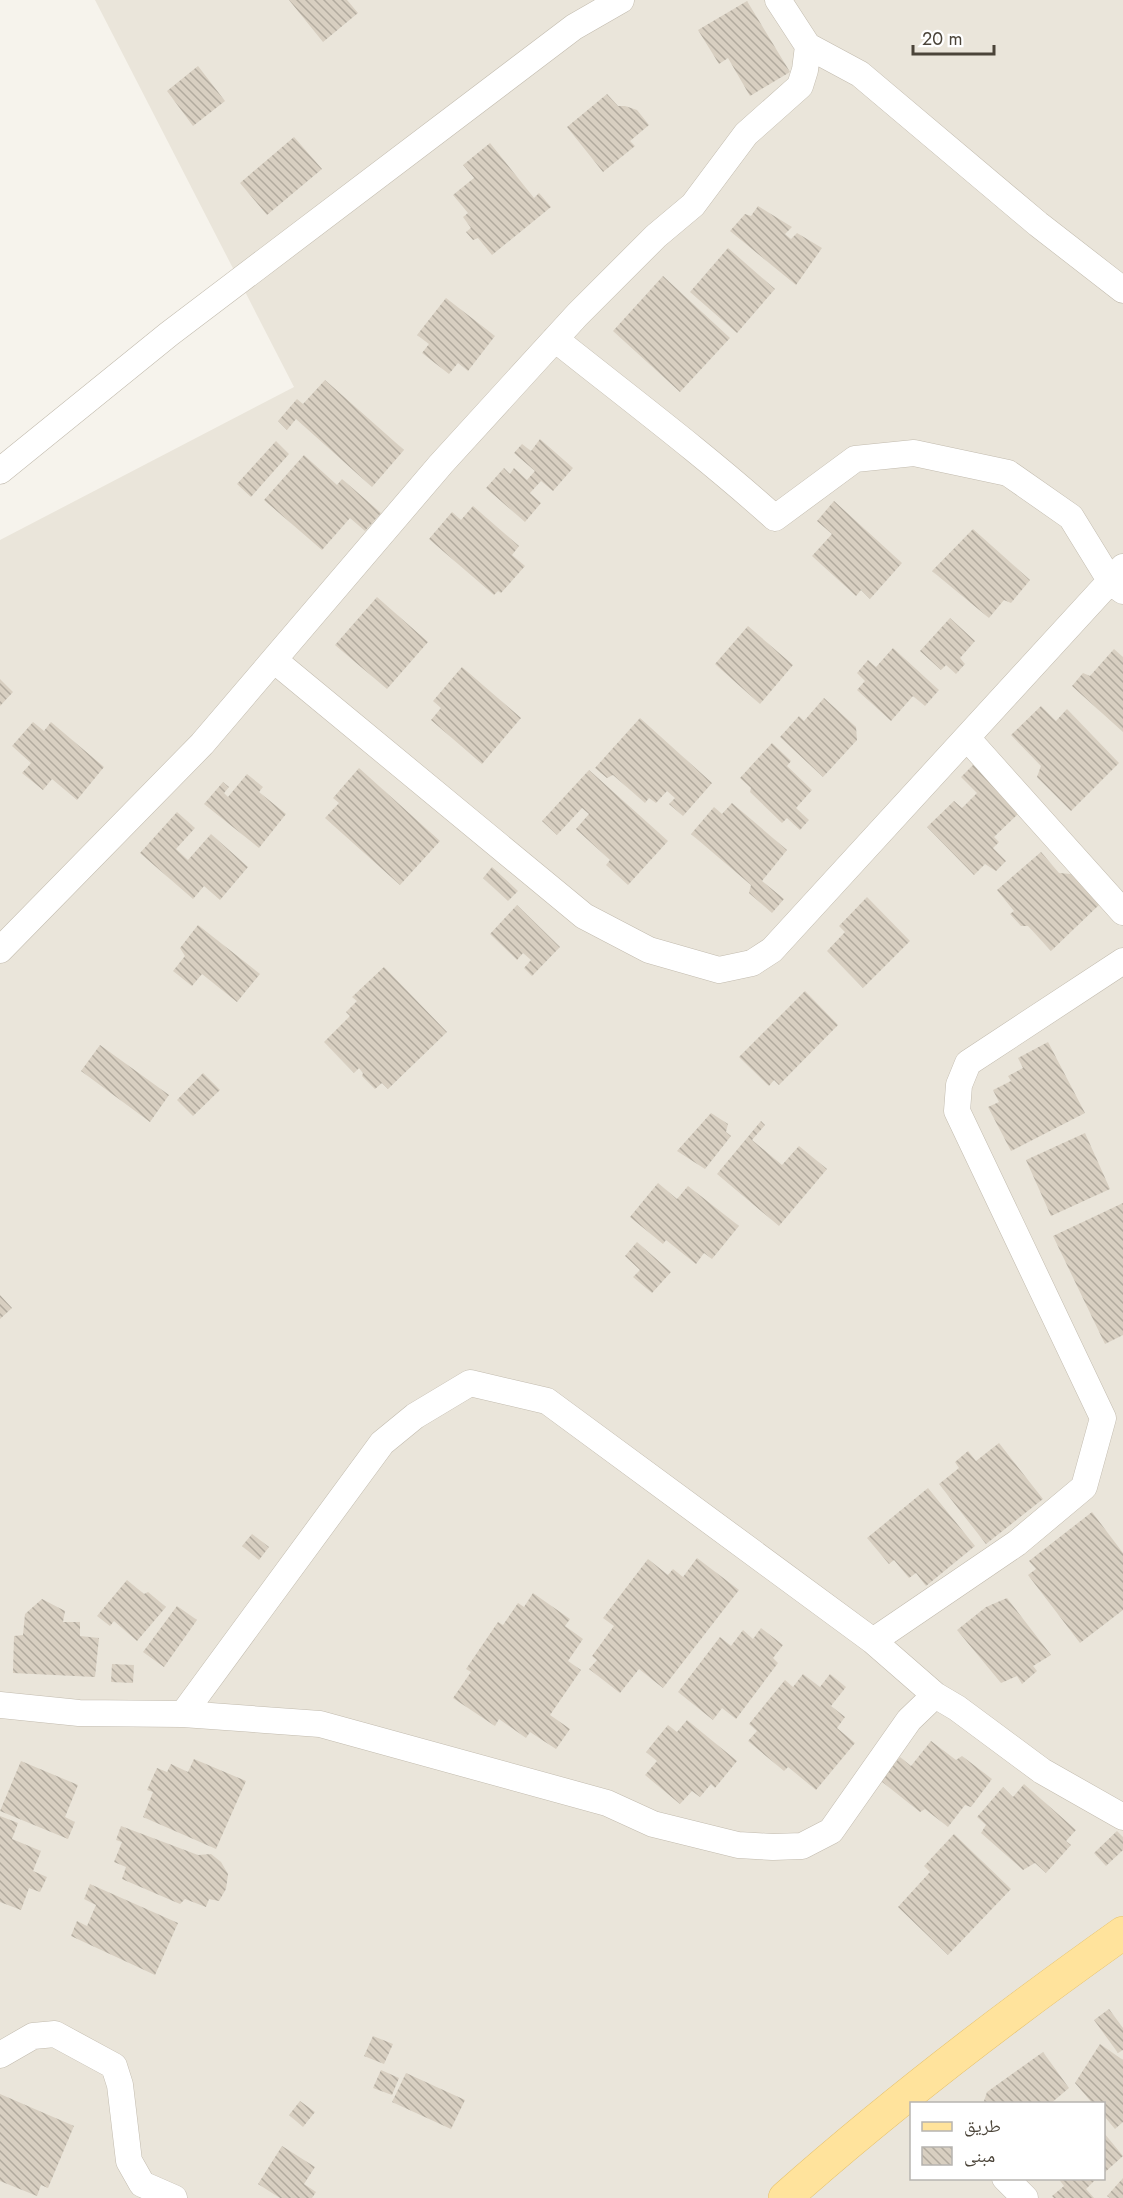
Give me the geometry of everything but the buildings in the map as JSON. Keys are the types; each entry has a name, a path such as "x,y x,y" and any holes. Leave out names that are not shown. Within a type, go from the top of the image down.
{"main road":[{"path":"920,2097 967,2046 1123,1933"},
{"path":"785,2198 836,2152 910,2104"}],"street":[{"path":"0,471 178,326 574,27 621,0"},
{"path":"778,0 808,46 860,74 1038,224 1123,290"},
{"path":"0,950 202,744 441,464 555,339 656,236 693,205 746,134 800,86 808,46"},
{"path":"274,660 584,916 649,951 719,970 752,963 772,950 967,738 1119,580 1071,518 1008,473 915,453 855,459 775,518 726,474 555,339"},
{"path":"967,738 1123,912"},
{"path":"873,1641 1017,1543 1084,1487 1103,1418 957,1111 959,1085 968,1063 1123,961"},
{"path":"183,1714 382,1443 415,1416 470,1383 547,1401 873,1641 935,1695 957,1708 1042,1771 1123,1816"},
{"path":"0,1705 79,1713 183,1714 320,1724 607,1803 653,1824 738,1845 773,1847 802,1846 831,1831 909,1720 935,1695"},
{"path":"0,2055 33,2036 55,2034 114,2066 120,2085 129,2161 142,2184 174,2198"},
{"path":"1007,2180 1025,2198"}],"shaded area":[{"path":"95,0 1123,0 1123,2198 0,2198 0,540 294,387"}]}
